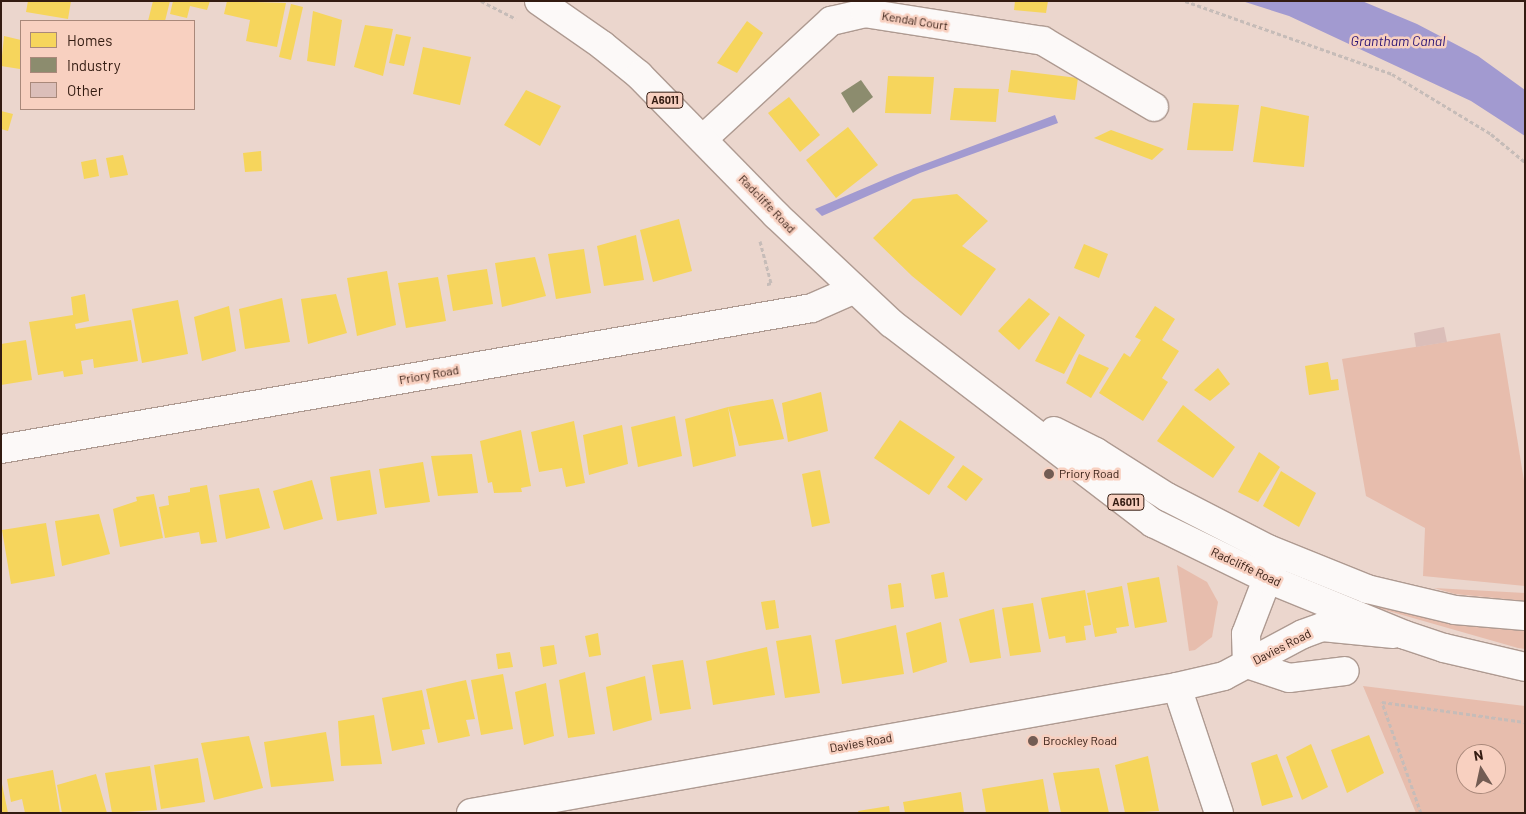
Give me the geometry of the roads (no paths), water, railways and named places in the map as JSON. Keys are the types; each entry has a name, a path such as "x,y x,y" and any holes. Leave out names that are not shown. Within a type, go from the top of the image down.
{"main road":[{"name":"Radcliffe Road","path":"539,1 617,57 704,138 776,215 853,290 891,323 1153,523 1266,578 1405,634 1444,648 1525,667"},
{"name":"Kendal Court","path":"704,138 831,21 864,13 1043,41 1154,107"},
{"name":"Priory Road","path":"1,449 812,308 853,290"},
{"name":"Radcliffe Road","path":"998,404 1096,452 1167,497 1277,553 1367,589 1401,598 1455,610 1525,616"},
{"name":"Davies Road","path":"1247,664 1246,634 1277,553"},
{"name":"Davies Road","path":"471,813 1177,687 1224,676 1303,634 1322,628 1405,634"},
{"path":"1247,664 1289,678 1345,671"},
{"path":"1177,687 1219,813"}],"water":[{"name":"Grantham Canal","path":"1242,1 1362,1 1417,24 1478,56 1525,90 1525,136 1471,101 1289,16"},
{"path":"1055,115 1058,123 920,173 822,216 815,209 895,175"}],"place":[{"name":"Priory Road","path":"1049,474"},
{"name":"Brockley Road","path":"1033,741"}]}
